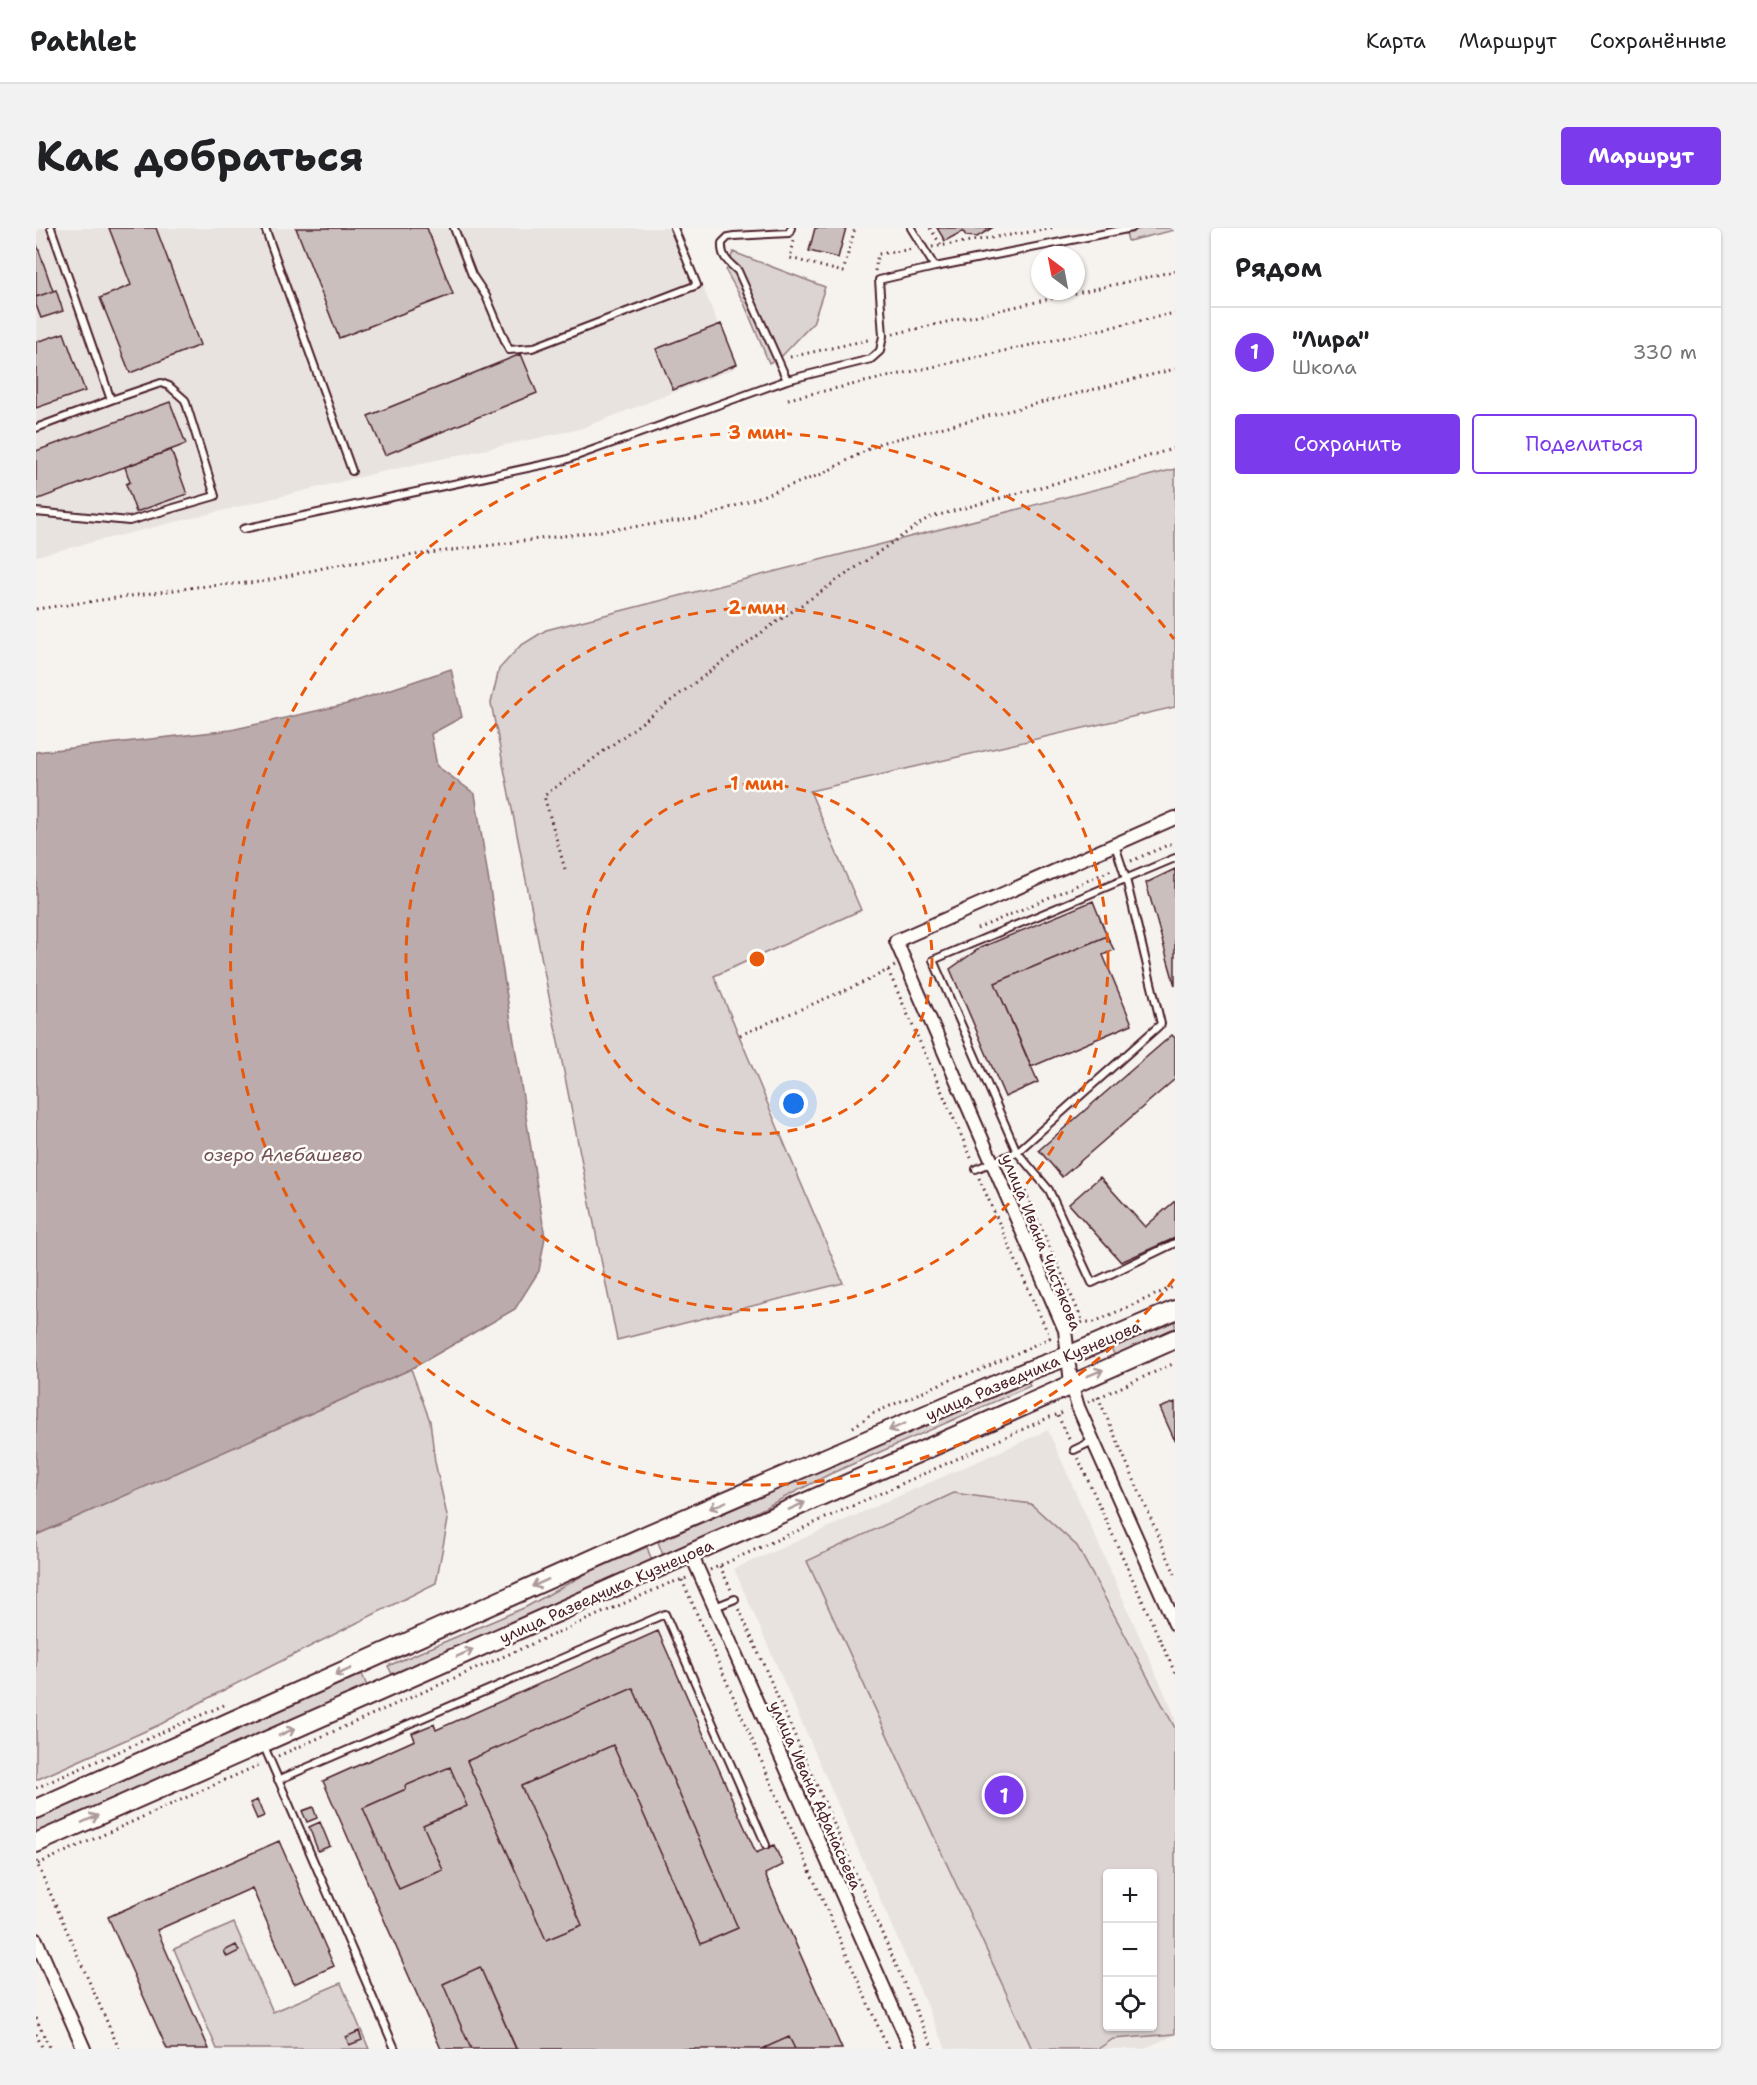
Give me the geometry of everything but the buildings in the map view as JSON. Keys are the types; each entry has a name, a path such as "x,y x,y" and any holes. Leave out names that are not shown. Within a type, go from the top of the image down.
{"main road":[{"name":"улица Разведчика Кузнецова","path":"36,1809 649,1534 1175,1310"},
{"name":"улица Разведчика Кузнецова","path":"36,1843 266,1751 403,1681 1071,1383 1175,1339"},
{"path":"389,1651 380,1659 377,1674 383,1680 403,1681"}],"street":[{"path":"1114,845 1175,818"},
{"name":"улица Ивана Чистякова","path":"1114,845 896,941 1065,1330 1071,1383 1078,1407 1175,1624"},
{"name":"улица Ивана Афанасьева","path":"691,1554 911,2049"},
{"path":"36,1940 84,2049"}],"lane":[{"path":"51,228 111,400"},
{"path":"265,228 352,471"},
{"path":"454,228 472,275 486,296 509,350 532,348 696,285 674,228"},
{"path":"911,228 935,267"},
{"path":"243,528 565,460 787,380 871,359 880,351 883,336 879,280 1132,228"},
{"path":"787,380 738,271 727,261 722,251 722,243 728,237 790,231"},
{"path":"36,428 161,383 169,386 185,400 215,496 129,521 36,512"},
{"path":"976,1169 1017,1152 1161,1024 1126,879 1114,845"},
{"path":"1175,858 933,960 1017,1152 1049,1190 1092,1283 1175,1243"},
{"path":"1074,1450 1093,1441"},
{"path":"715,1607 735,1599"},
{"path":"278,1780 665,1614 766,1845"},
{"path":"266,1751 395,2049"}],"path":[{"path":"790,231 796,235 790,258 843,272 855,228"},
{"path":"930,228 941,245"},
{"path":"790,357 1175,271"},
{"path":"788,399 1175,313"},
{"path":"36,609 196,586 260,582 337,565 702,518 822,474 880,443 1175,369"},
{"path":"564,869 544,796 765,630 928,518 1175,448"},
{"path":"888,970 1050,1338"},
{"path":"119,2049 37,1862 266,1751 660,1588 700,1575 1175,1363"},
{"path":"1098,1397 1175,1574"},
{"path":"1058,1416 1175,1673"},
{"path":"720,1566 933,2049"},
{"path":"682,1580 888,2049"},
{"path":"36,2018 50,2049"},
{"path":"36,2034 43,2049"}],"shaded area":[{"path":"36,228 679,228 736,368 580,429 381,472 36,556"},
{"path":"1146,228 1175,228 1175,230 1128,241 1126,232"},
{"path":"733,252 825,287 813,323 782,356 769,363 744,303 726,271"},
{"path":"1175,469 1175,707 810,791 861,910 714,976 843,1283 617,1340 491,703 499,669 520,646 546,630"},
{"path":"1175,1321 1175,1330 1115,1356 1111,1348"},
{"path":"411,1369 430,1421 435,1462 448,1520 436,1583 161,1724 36,1780 36,1535"},
{"path":"1027,1380 1030,1386 830,1474 735,1523 663,1555 658,1542"},
{"path":"1048,1430 1175,1716 1175,2035 1143,2049 946,2049 734,1569"},
{"path":"954,1493 1031,1504 1077,1546 1175,1728 1175,2034 1113,2039 1098,2049 1032,2049 807,1561"},
{"path":"647,1547 652,1561 392,1674 388,1666 526,1607 589,1572"},
{"path":"362,1674 367,1686 36,1834 36,1820"},
{"path":"234,1923 273,2012 341,1983 369,2049 217,2049 174,1949"}],"water":[{"name":"озеро Алебашево","path":"451,669 462,717 431,734 437,766 475,794 545,1237 539,1271 515,1309 411,1369 36,1535 36,752 231,730 347,704"}],"place":[{"name":"\"Лира\"","path":"1004,1795"}]}
